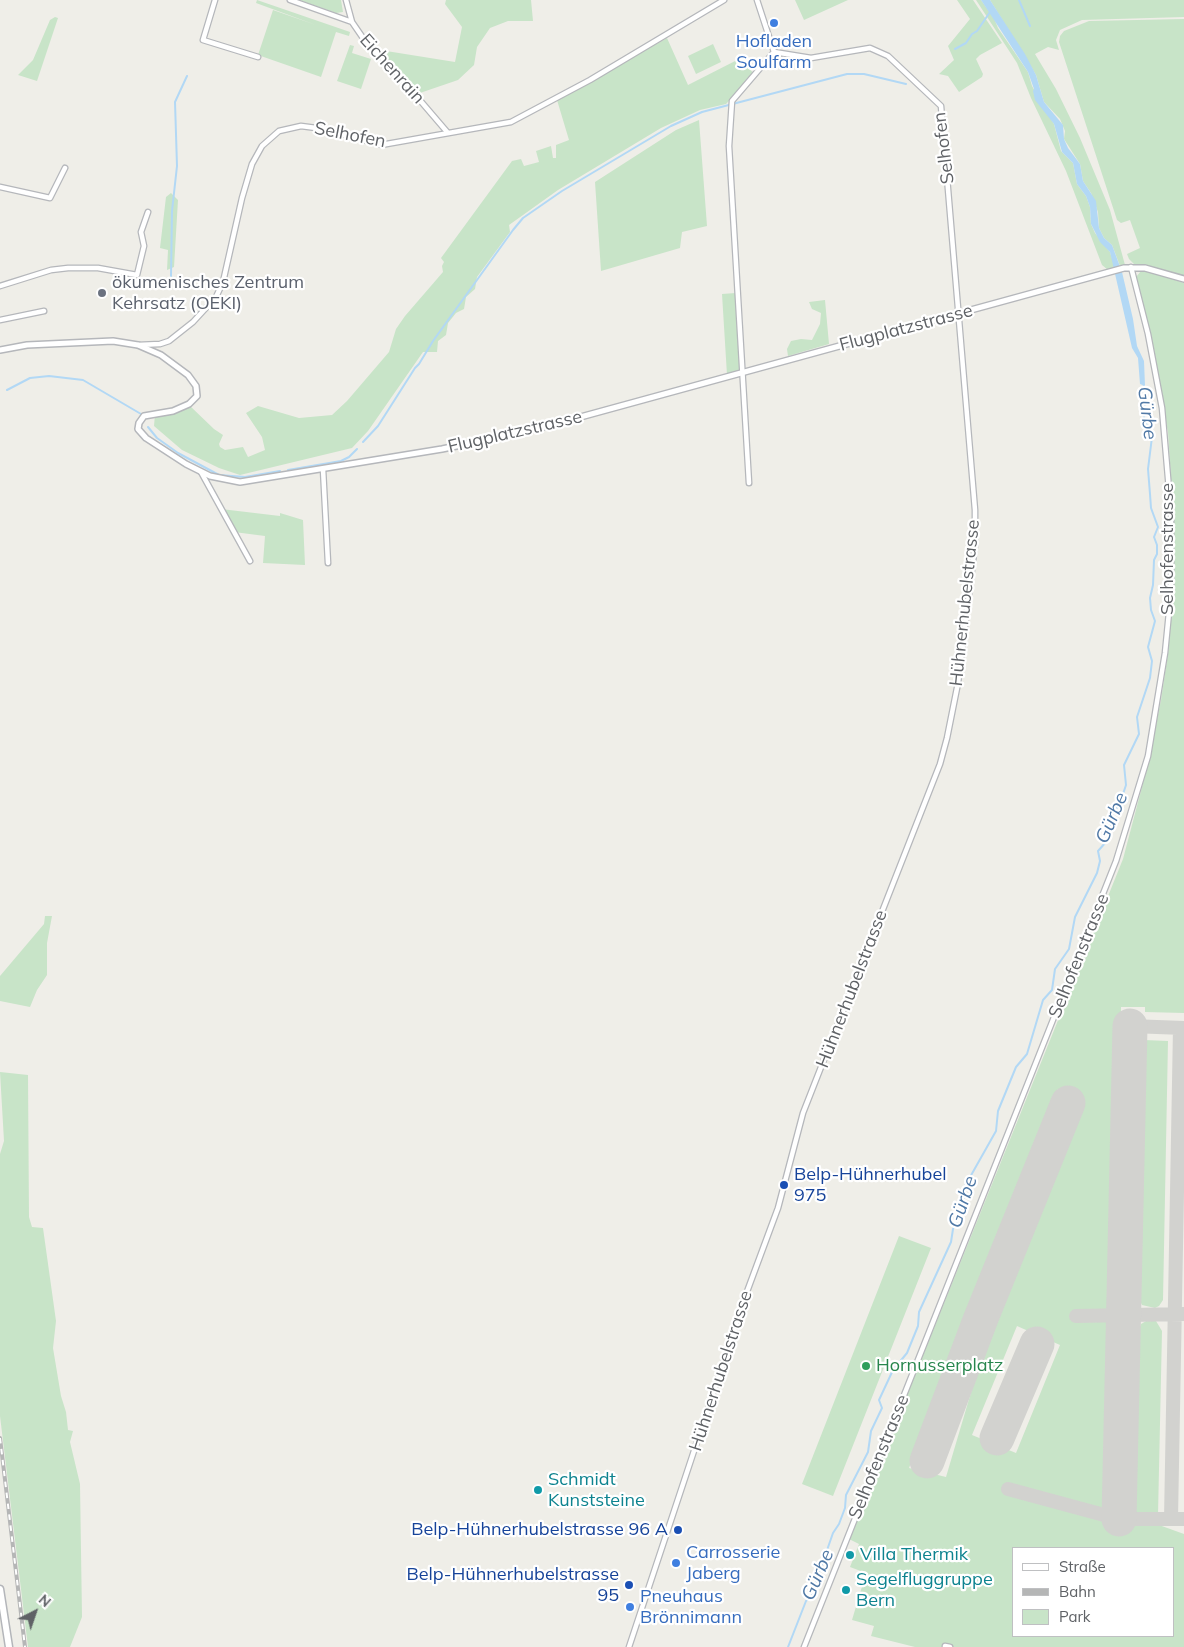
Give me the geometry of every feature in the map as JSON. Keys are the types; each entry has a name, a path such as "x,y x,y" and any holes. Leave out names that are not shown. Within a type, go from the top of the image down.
{"main road":[{"path":"0,1590 9,1647"}],"street":[{"path":"215,0 203,40 258,57"},
{"path":"290,0 352,22"},
{"name":"Eichenrain","path":"346,0 352,22 363,38 386,60 448,133"},
{"name":"Selhofen","path":"138,345 160,344 168,341 193,322 216,297 223,282 248,175 257,153 272,136 286,129 302,126 324,129 382,145 516,120 590,80 724,0"},
{"path":"749,482 729,146 732,104 774,52 757,0"},
{"name":"Selhofen","path":"774,52 812,58 870,48 888,56 941,106 959,313"},
{"path":"0,187 50,198 65,168"},
{"path":"0,286 51,270 68,268 98,268 136,275 144,246 141,232 148,212"},
{"name":"Selhofenstrasse","path":"804,1647 1116,861 1148,756 1165,653 1171,592 1171,513 1161,400 1146,325 1131,267"},
{"name":"Flugplatzstrasse","path":"0,350 27,345 113,341 138,345 172,361 188,375 198,391 197,396 189,404 173,411 144,416 139,423 138,430 146,438 201,472 221,480 240,482 442,449 533,430 1124,268 1146,268 1184,279"},
{"path":"0,320 44,311"},
{"name":"Hühnerhubelstrasse","path":"629,1647 745,1297 778,1208 803,1113 930,789 947,738 958,683 974,545 975,510 959,313"},
{"path":"323,469 328,563"},
{"path":"201,472 250,562"}],"green space":[{"path":"257,0 350,32 349,36 336,32 321,77 258,55 273,10 316,25 256,3"},
{"path":"299,0 341,0 343,12 336,13"},
{"path":"446,0 531,0 533,21 508,21 490,28 477,47 474,65 458,80 417,94 380,50 455,62 462,27 445,4"},
{"path":"795,0 848,0 804,20"},
{"path":"957,0 973,0 1002,43 976,59 983,74 982,77 959,92 948,76 939,74 954,60 948,46 970,19"},
{"path":"976,0 981,0 994,18 998,28 1028,72 1032,86 1054,124 1061,151 1073,163 1077,184 1086,196 1090,207 1091,224 1095,233 1110,252 1115,268 1108,270 1102,265 1066,171 1031,98 1017,63"},
{"path":"990,0 1184,0 1184,17 1082,20 1060,30 1056,40 1059,50 1048,47 1035,54 1056,89 1080,138 1110,210 1125,265 1120,266 1112,245 1104,238 1099,228 1098,212 1091,193 1083,181 1080,164 1064,139 1065,131 1060,119 1044,102 1036,75"},
{"path":"55,17 58,18 37,81 18,75 33,60 50,20"},
{"path":"1184,19 1184,277 1134,264 1129,259 1127,254 1140,248 1130,220 1121,223 1117,220 1059,42 1060,36 1064,31 1089,21"},
{"path":"667,38 688,85 741,58 754,74 726,104 700,110 661,128 558,190 509,225 510,232 477,277 475,289 466,297 464,309 456,313 448,323 446,335 438,341 437,352 423,352 368,431 352,448 240,475 219,468 182,450 154,426 155,414 189,405 223,435 219,444 220,447 225,450 243,447 248,457 265,450 262,437 246,413 258,406 299,418 332,415 347,401 389,352 396,329 443,272 442,266 444,262 441,258 512,161 521,159 524,166 539,162 536,151 551,146 553,158 556,158 556,145 569,140 557,100"},
{"path":"713,44 721,62 696,74 688,56"},
{"path":"350,45 354,46 352,53 371,59 361,89 337,81"},
{"path":"699,120 707,226 682,232 680,248 601,271 595,182 676,130"},
{"path":"171,193 178,200 174,267 167,270 168,250 160,248 166,197"},
{"path":"1145,270 1184,283 1184,1013 1145,1012 1145,1007 1121,1007 1111,1512 1009,1486 1007,1493 1121,1525 1159,1525 1184,1534 1184,1647 915,1647 871,1636 874,1626 852,1620 866,1573 850,1567 859,1544 849,1539 1123,859 1147,768 1161,700 1168,653 1173,593 1173,510 1168,432 1136,277 1141,271","holes":["1058,1089 1080,1099 993,1318 946,1477 909,1468","1017,1326 1060,1345 1016,1453 972,1435"]},
{"path":"736,293 740,366 738,372 727,375 722,294"},
{"path":"825,300 829,344 788,356 787,349 791,341 801,339 812,340 820,324 821,313 812,309 809,302"},
{"path":"221,509 280,516 280,513 303,520 305,565 263,563 265,536 234,532"},
{"path":"45,916 52,916 47,943 47,975 37,990 30,1007 0,1001 0,976 44,924"},
{"path":"1144,1040 1168,1041 1163,1300 1155,1308 1142,1305 1138,1297"},
{"path":"0,1072 28,1075 29,1217 32,1227 43,1228 56,1321 53,1348 68,1430 73,1431 70,1442 80,1484 82,1617 70,1647 28,1647 0,1416 0,1154 4,1141"},
{"name":"Hornusserplatz","path":"899,1236 931,1248 833,1496 802,1484"},
{"path":"1148,1320 1156,1321 1162,1331 1158,1515 1134,1516 1138,1333 1141,1324"}],"water":[{"path":"981,0 990,0 1025,54 1036,75 1044,102 1063,125 1064,139 1080,164 1083,181 1096,201 1099,228 1104,238 1112,245 1122,272 1137,346 1144,361 1145,386 1140,384 1138,358 1132,348 1110,252 1100,242 1091,224 1090,207 1086,196 1077,184 1073,163 1062,152 1054,124 1035,100 1034,89 1028,72"}],"waterway":[{"path":"1019,0 1030,26"},
{"path":"955,49 966,43 990,12"},
{"path":"363,442 378,426 433,341 513,230 523,218 562,191 671,126 702,112 847,74 864,74 906,84"},
{"path":"171,276 172,211 177,166 175,102 187,76"},
{"path":"7,390 30,378 49,376 83,380 141,414"},
{"name":"Gürbe","path":"788,1647 806,1601 811,1596 833,1533 839,1524 845,1508 846,1495 868,1452 871,1431 882,1408 879,1400 893,1370 907,1353 918,1326 919,1312 951,1242 953,1229 964,1205 963,1195 965,1186 996,1131 998,1111 1016,1067 1027,1054 1043,1000 1052,990 1055,969 1069,949 1075,917 1097,873 1100,861 1098,851 1106,842 1111,826 1111,816 1120,803 1126,785 1124,765 1139,734 1137,717 1150,678 1152,661 1148,647 1155,621 1151,610 1150,598 1153,585 1154,560 1157,554 1157,545 1154,537 1158,527 1151,508 1148,469 1152,437 1144,419 1145,404 1141,394 1144,385"},
{"path":"148,427 157,438 178,453 219,475 245,477 280,471"},
{"path":"288,470 341,461 349,457 357,449"}],"taxiway":[{"path":"1130,1026 1184,1028"},
{"path":"1171,1519 1180,1028"},
{"path":"1076,1316 1184,1314"},
{"path":"1008,1489 1119,1519 1184,1519"}],"runway":[{"path":"1119,1519 1130,1026"},
{"path":"927,1461 981,1318 1068,1103"},
{"path":"997,1438 1037,1344"}],"railway":[{"path":"0,1438 25,1647"}],"place":[{"name":"Hofladen Soulfarm","path":"774,23"},
{"name":"ökumenisches Zentrum Kehrsatz (OEKI)","path":"102,293"},
{"name":"Belp-Hühnerhubel 975","path":"784,1185"},
{"name":"Hornusserplatz","path":"866,1366"},
{"name":"Schmidt Kunststeine","path":"538,1490"},
{"name":"Belp-Hühnerhubelstrasse 96 A","path":"678,1530"},
{"name":"Villa Thermik","path":"850,1555"},
{"name":"Carrosserie Jaberg","path":"676,1563"},
{"name":"Belp-Hühnerhubelstrasse 95","path":"629,1585"},
{"name":"Segelfluggruppe Bern","path":"846,1590"},
{"name":"Pneuhaus Brönnimann","path":"630,1607"}]}
